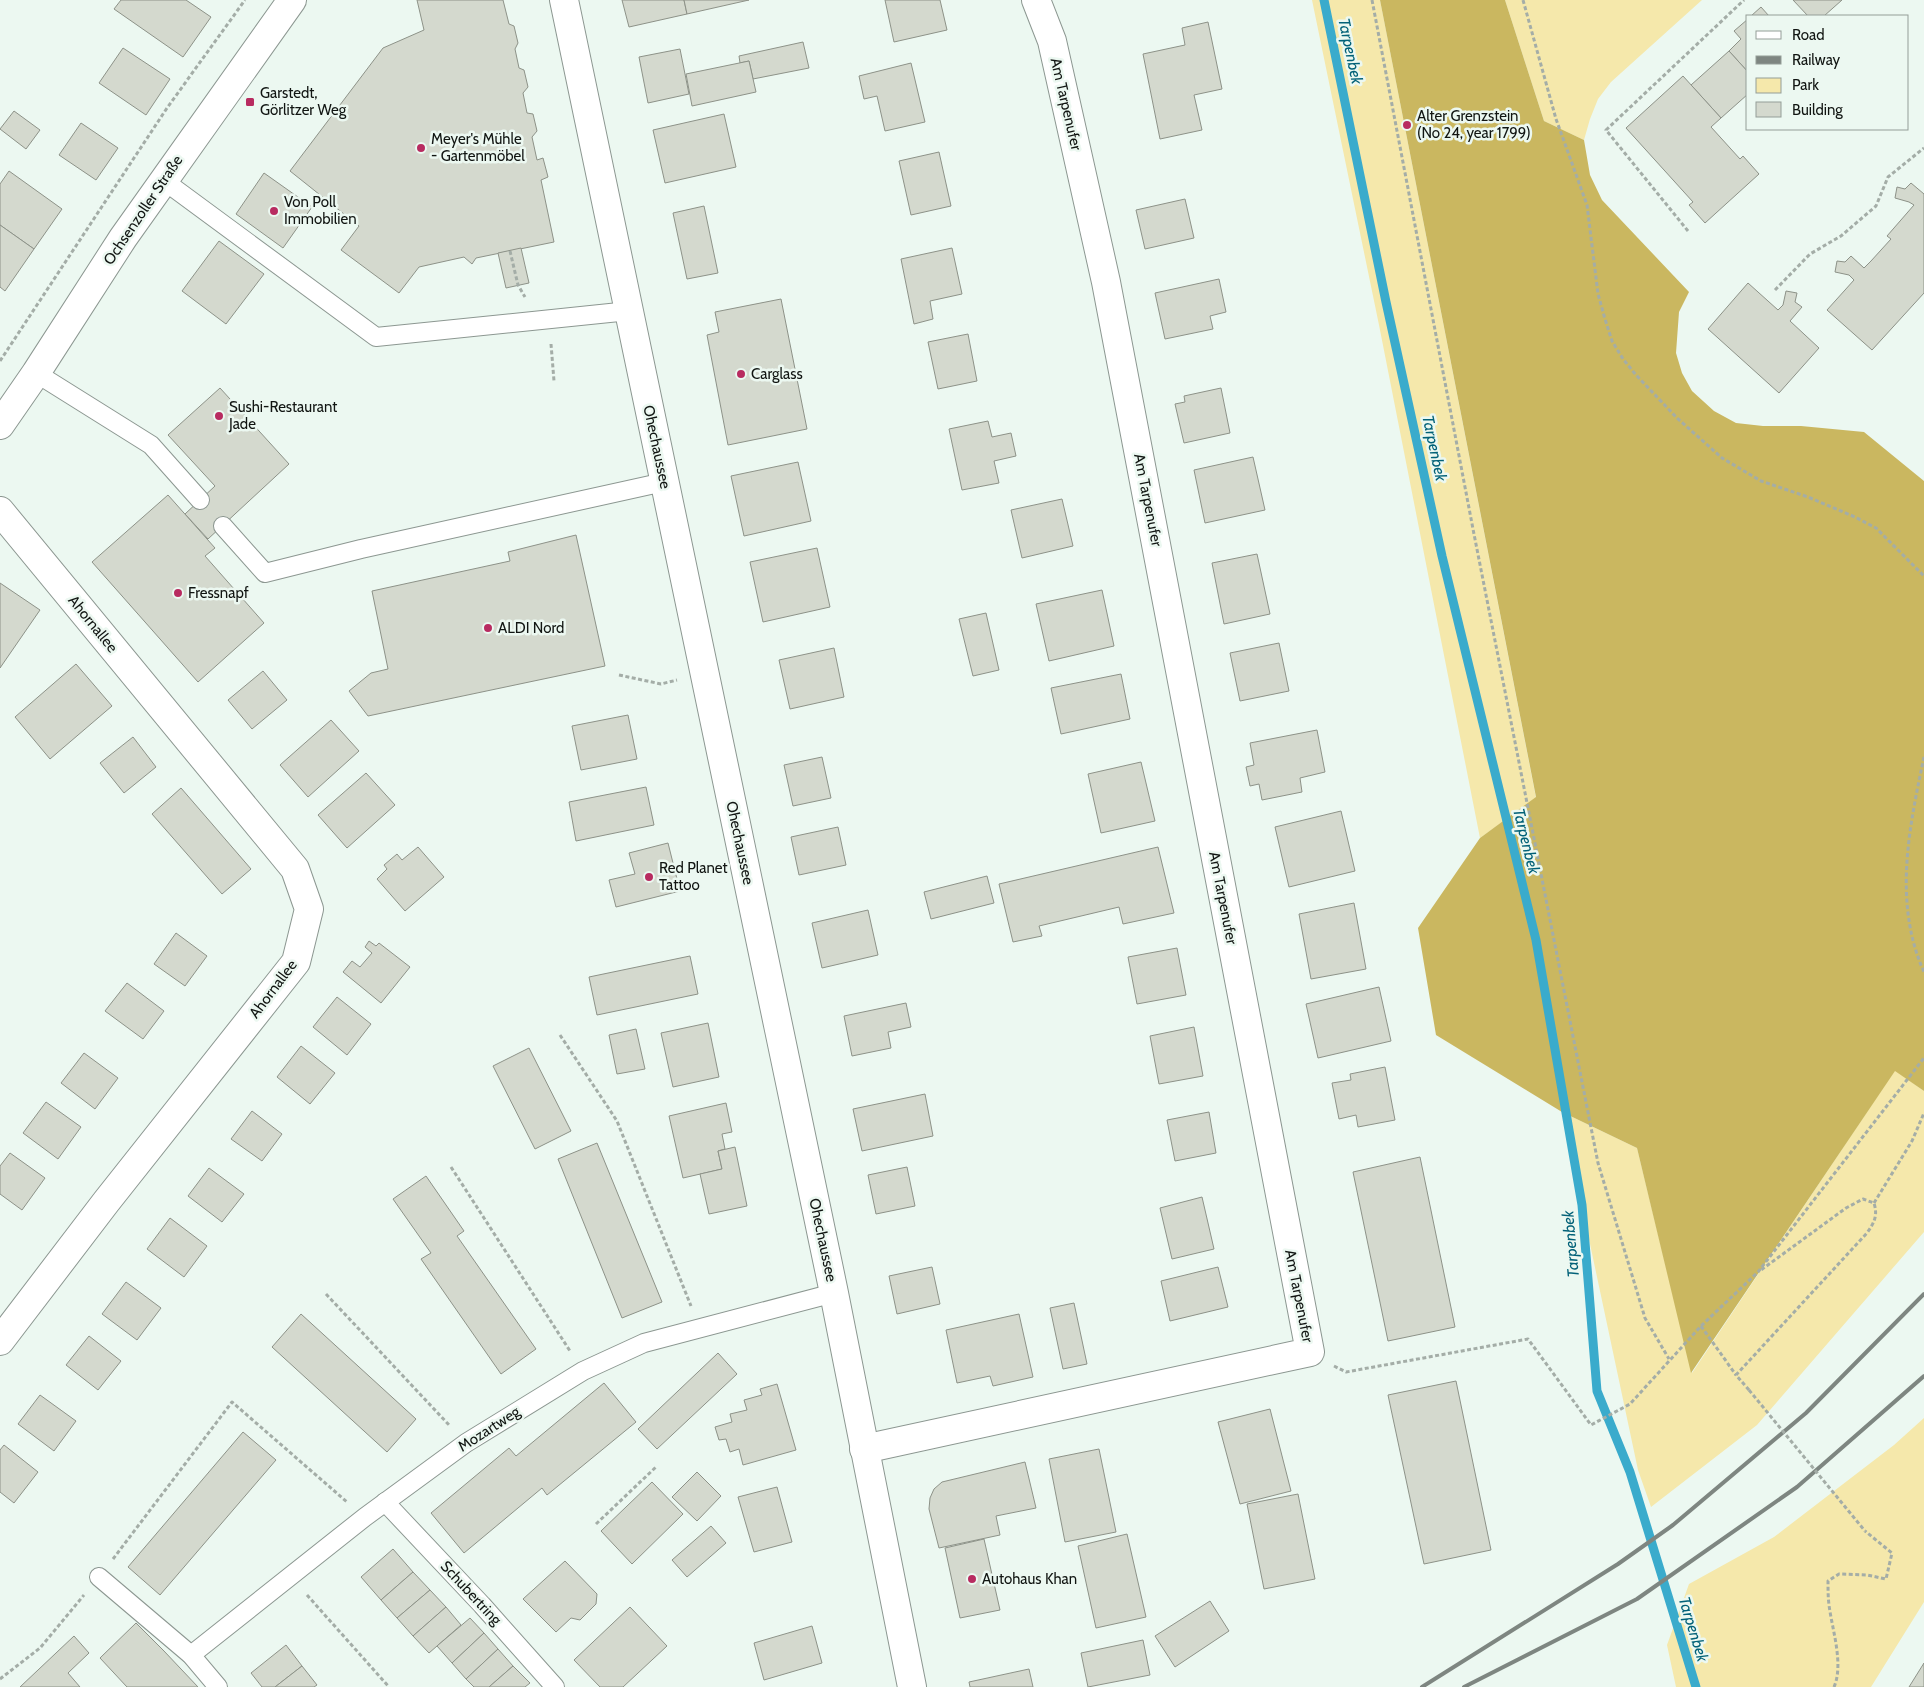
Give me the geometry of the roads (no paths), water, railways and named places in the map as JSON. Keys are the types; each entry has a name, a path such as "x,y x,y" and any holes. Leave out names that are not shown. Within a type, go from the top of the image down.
{"street":[{"name":"Ochsenzoller Straße","path":"0,425 36,373 123,238 292,0"},
{"name":"Ohechaussee","path":"564,0 834,1294 912,1687"},
{"name":"Am Tarpenufer","path":"864,1449 1310,1352 1106,282 1052,41 1036,0"},
{"name":"Ahornallee","path":"0,511 295,869 309,909 296,962 106,1202 0,1341"}],"lane":[{"path":"163,180 376,337 629,311"},
{"path":"36,373 150,444 200,500"},
{"path":"223,526 265,573 370,547 664,482"},
{"name":"Mozartweg","path":"191,1655 365,1517 466,1442 583,1370 644,1343 834,1294"},
{"name":"Schubertring","path":"385,1502 482,1605 555,1687"},
{"path":"99,1576 191,1655 218,1687"}],"waterway":[{"name":"Tarpenbek","path":"1324,0 1386,302 1442,556 1536,940 1582,1205 1597,1391 1630,1472 1696,1687"}],"railway":[{"path":"1422,1687 1618,1564 1673,1525 1806,1413 1924,1294"},
{"path":"1464,1687 1637,1599 1797,1487 1924,1376"}],"place":[{"name":"Garstedt, Görlitzer Weg","path":"250,102"},
{"name":"Alter Grenzstein (No 24, year 1799)","path":"1407,125"},
{"name":"Meyer's Mühle - Gartenmöbel","path":"421,148"},
{"name":"Von Poll Immobilien","path":"274,211"},
{"name":"Carglass","path":"741,374"},
{"name":"Sushi-Restaurant Jade","path":"219,416"},
{"name":"Fressnapf","path":"178,593"},
{"name":"ALDI Nord","path":"488,628"},
{"name":"Red Planet Tattoo","path":"649,877"},
{"name":"Autohaus Khan","path":"972,1579"}]}
